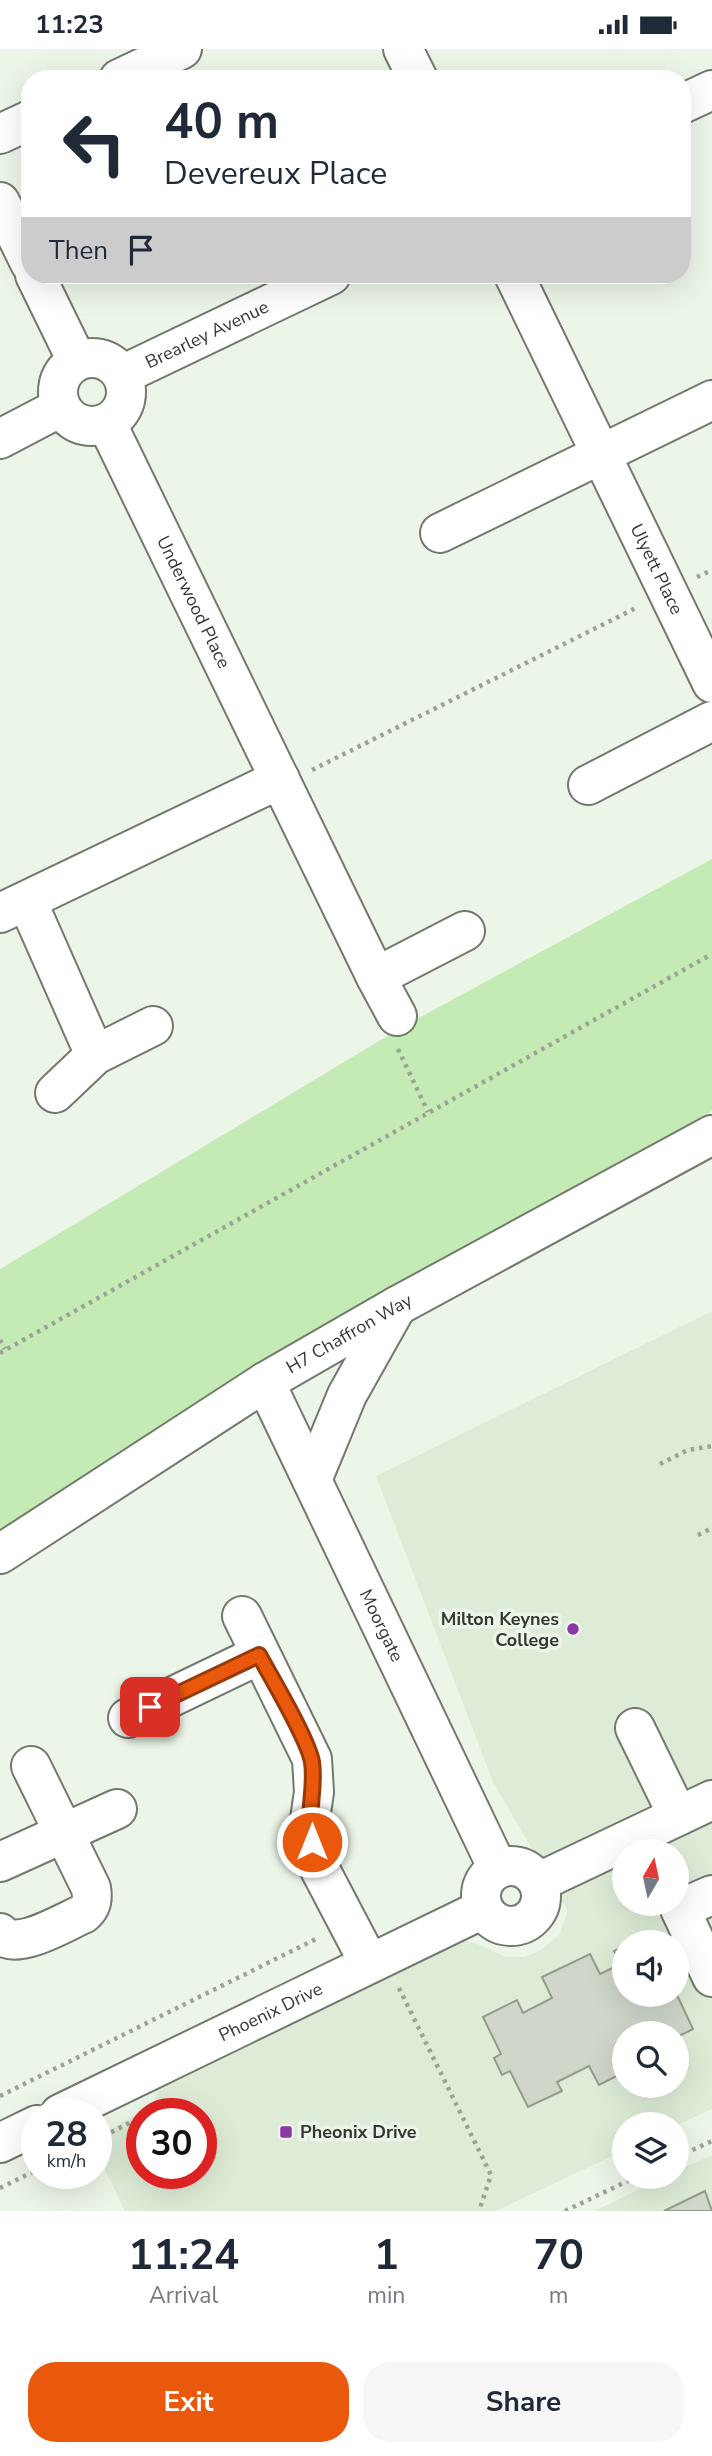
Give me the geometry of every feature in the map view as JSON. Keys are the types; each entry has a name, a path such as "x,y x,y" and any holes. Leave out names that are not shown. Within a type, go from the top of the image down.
{"street":[{"path":"138,70 183,49"},
{"path":"402,49 413,70"},
{"path":"691,100 712,90"},
{"path":"0,134 21,124"},
{"path":"0,202 21,245"},
{"path":"39,284 77,361"},
{"name":"Brearley Avenue","path":"122,375 312,284"},
{"name":"Ulyett Place","path":"518,284 712,683"},
{"path":"102,359 122,375 127,387 126,403 119,415 107,424 95,427 81,425 70,419 61,407 58,393 61,378 77,361 102,359"},
{"path":"440,533 712,400"},
{"path":"0,439 61,407"},
{"name":"Underwood Place","path":"107,424 397,1016"},
{"path":"589,785 712,721"},
{"path":"95,1055 13,907 280,779"},
{"path":"376,977 465,931"},
{"path":"55,1093 95,1055 153,1026"},
{"name":"H7 Chaffron Way","path":"0,1554 265,1383 397,1306 712,1135"},
{"path":"312,1480 347,1395 397,1306"},
{"name":"Moorgate","path":"265,1383 498,1868"},
{"path":"242,1616 312,1759 314,1792 309,1826 314,1858 347,1923 376,1960"},
{"path":"128,1717 259,1655"},
{"path":"635,1728 678,1816"},
{"path":"0,1933 4,1938 14,1941 25,1939 89,1910 93,1898 91,1888 31,1766"},
{"path":"539,1882 712,1800"},
{"path":"0,1862 117,1809"},
{"path":"514,1866 528,1871 539,1882 542,1899 537,1914 524,1924 508,1927 493,1921 483,1909 483,1885 486,1878 498,1868 514,1866"},
{"path":"712,1895 680,1909 712,1977"},
{"name":"Phoenix Drive","path":"93,2098 483,1909"},
{"path":"0,2143 21,2133"}],"path":[{"path":"280,779 301,776 712,570"},
{"path":"0,1353 712,954"},
{"path":"0,1340 5,1349"},
{"path":"660,1464 688,1450 712,1446"},
{"path":"698,1535 712,1528"},
{"path":"0,2096 347,1923"},
{"path":"376,1960 491,2175 479,2211"},
{"path":"689,2152 712,2141"},
{"path":"0,2188 21,2178"},
{"path":"565,2211 612,2188"}],"shaded area":[{"name":"Milton Keynes College","path":"712,1311 712,2109 689,2120 689,2112 612,2112 612,2156 496,2211 125,2211 112,2184 112,2128 126,2120 126,2189 217,2189 217,2098 156,2098 158,2087 458,1940 475,1943 506,1957 524,1957 539,1951 559,1935 568,1911 493,1782 376,1476"},
{"path":"712,2155 712,2211 594,2211 640,2189 689,2189 689,2166"}],"green space":[{"path":"712,859 712,1111 487,1236 0,1542 0,1269 404,1026"}],"building":[{"path":"590,1954 600,1974 612,1968 612,2007 683,2007 693,2029 689,2031 689,2021 612,2021 612,2078 599,2085 589,2066 557,2082 562,2091 528,2107 510,2071 502,2075 494,2058 501,2054 483,2017 517,2000 523,2013 552,1998 542,1977"},
{"path":"705,2191 712,2211 664,2211"}],"place":[{"name":"Milton Keynes College","path":"573,1629"},
{"name":"Pheonix Drive","path":"286,2132"}],"route":[{"path":"150,1707 259,1655 312,1759 314,1792 309,1826 312,1842"}]}
